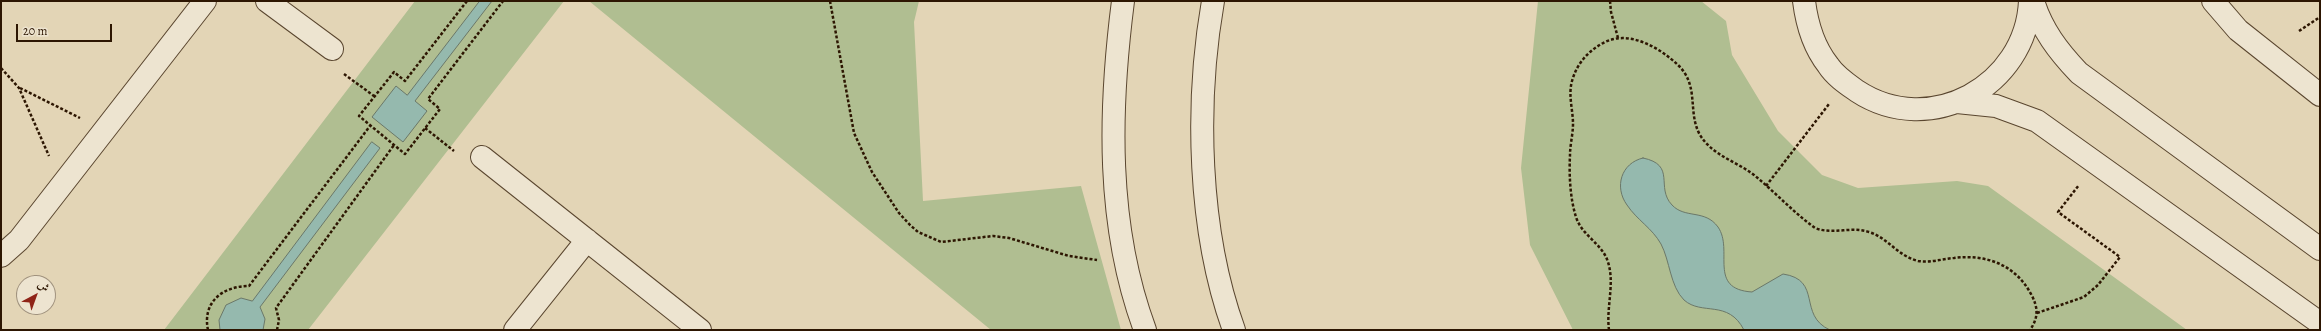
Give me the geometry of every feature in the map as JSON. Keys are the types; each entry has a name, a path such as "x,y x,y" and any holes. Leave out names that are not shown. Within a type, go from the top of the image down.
{"street":[{"path":"1,256 18,240 62,185 205,1"},
{"path":"267,1 332,49"},
{"path":"1123,1 1116,55 1114,118 1118,217 1125,263 1145,330"},
{"path":"1213,1 1201,103 1206,205 1225,306 1234,330"},
{"path":"1804,1 1808,24 1816,46 1828,66 1845,83 1865,96 1887,106 1910,109 1934,108 1957,102 1978,92 1997,77 2012,59 2022,38 2029,15 2030,1"},
{"path":"2033,1 2047,34 2060,54 2079,73 2320,249"},
{"path":"2213,1 2248,39 2320,95"},
{"path":"1957,102 1996,106 2015,111 2037,121 2320,323"},
{"path":"482,156 700,330"},
{"path":"515,330 587,240"}],"path":[{"path":"467,1 405,81 394,72 359,116 405,154 440,109 428,99 503,1"},
{"path":"827,1 830,6"},
{"path":"830,1 843,65 854,133 872,172 899,213 914,228 941,242 998,237 1069,256 1125,263"},
{"path":"1610,1 1611,12 1618,38"},
{"path":"2299,31 2320,18"},
{"path":"1609,330 1610,279 1607,261 1596,244 1580,227 1572,198 1570,154 1573,125 1570,96 1571,82 1580,63 1586,55 1607,41 1618,38 1630,38 1643,42 1662,52 1678,65 1685,72 1690,84 1699,134 1707,145 1718,154 1753,174 1805,221 1824,232 1868,232 1876,235 1900,254 1920,261 1967,256 1981,257 2003,265 2015,274 2029,291 2038,313 2036,321 2030,330"},
{"path":"1,68 20,88 104,130"},
{"path":"1766,186 1845,83"},
{"path":"20,88 62,185"},
{"path":"208,330 206,321 208,308 215,298 224,290 236,286 249,286 370,126"},
{"path":"277,330 279,320 276,308 394,145"},
{"path":"2038,313 2084,297 2098,286 2120,257 2058,212 2096,162"}],"green space":[{"path":"415,1 564,1 308,330 164,330"},
{"path":"589,1 919,1 914,22 923,201 1081,186 1121,330 991,330"},
{"path":"1538,1 1701,1 1726,21 1732,55 1778,131 1822,175 1858,188 1957,181 1988,186 2187,330 1573,330 1530,245 1521,168"}],"water":[{"path":"480,1 492,1 415,101 427,111 403,142 372,117 396,86 407,95"},
{"path":"372,142 380,148 260,307 265,319 263,330 220,330 219,320 226,305 241,298 252,301"},
{"path":"1643,158 1653,161 1663,171 1665,191 1667,198 1672,205 1683,212 1707,218 1713,221 1718,227 1724,246 1724,267 1730,284 1738,289 1752,292 1783,274 1795,278 1803,283 1807,290 1814,316 1820,324 1830,330 1744,330 1738,320 1730,314 1715,309 1691,305 1684,300 1679,294 1673,281 1661,244 1653,233 1631,210 1623,198 1621,184 1625,170 1635,161"}]}
